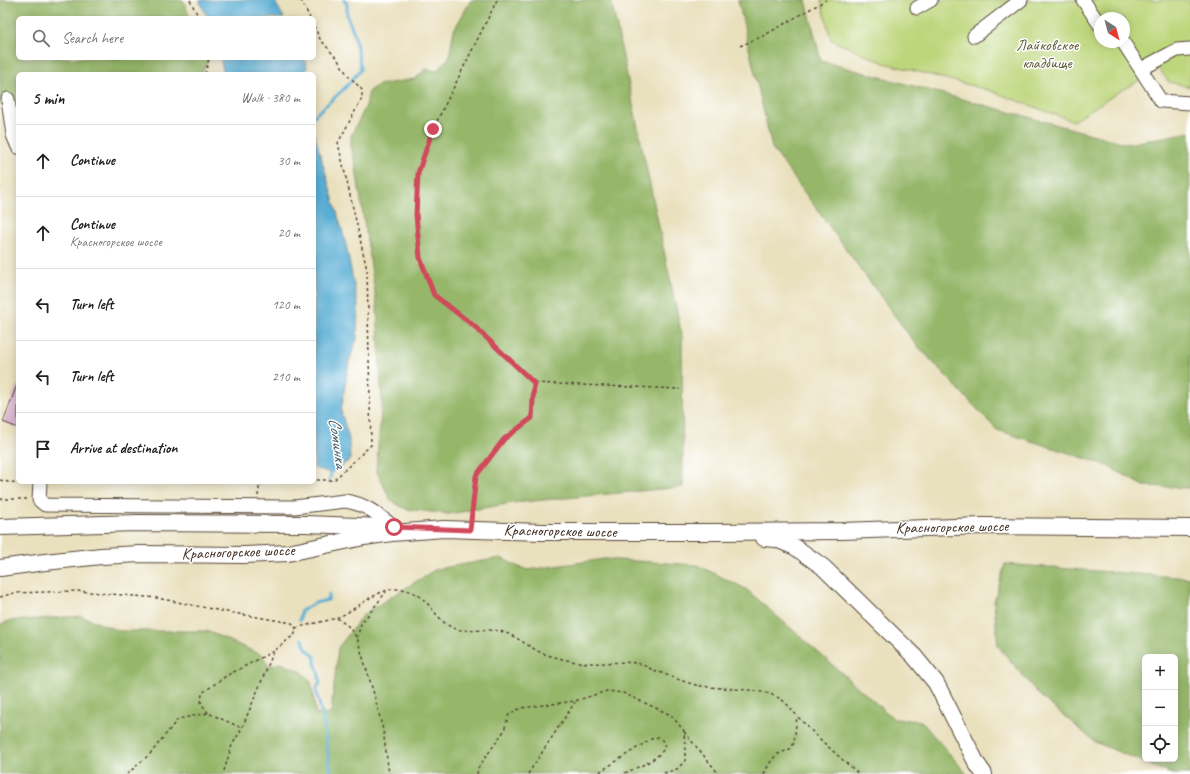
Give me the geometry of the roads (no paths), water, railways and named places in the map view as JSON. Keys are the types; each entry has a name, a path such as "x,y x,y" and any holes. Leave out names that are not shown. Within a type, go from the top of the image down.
{"main road":[{"path":"0,527 175,523 306,524 444,529"},
{"name":"Красногорское шоссе","path":"0,568 101,556 140,554 278,554 308,550 364,537 444,529 564,532 714,532 983,526 1190,528"},
{"path":"795,547 796,539 799,535 806,531"},
{"name":"Красногорское шоссе","path":"714,532 776,539 795,547 823,567 914,656 936,683 977,764 984,774"}],"street":[{"path":"917,8 931,0"},
{"path":"974,36 1021,0"},
{"path":"1083,0 1094,16"},
{"path":"1127,48 1161,101 1190,103"},
{"path":"1141,69 1177,50 1190,49"},
{"path":"8,99 12,135 16,143"},
{"path":"40,484 39,500 46,505 294,507 345,501 353,502 367,508 394,527"}],"water":[{"path":"199,0 274,0 283,16 207,16"},
{"path":"220,60 305,60 307,67 304,72 224,72"},
{"path":"316,140 345,240 358,305 357,339 349,362 341,411 349,439 350,460 331,473 316,469"}],"waterway":[{"path":"316,114 344,89 361,69 354,33 347,16 347,4 344,0"},
{"name":"Соминка","path":"329,482 331,470"},
{"name":"Соминка","path":"300,620 301,611 315,603 328,600 329,594"},
{"name":"Соминка","path":"303,639 305,647 315,657 315,663 318,671 320,682 316,690 323,719 331,774"}],"park label":[{"name":"Лайковское кладбище","path":"1047,54"}]}
